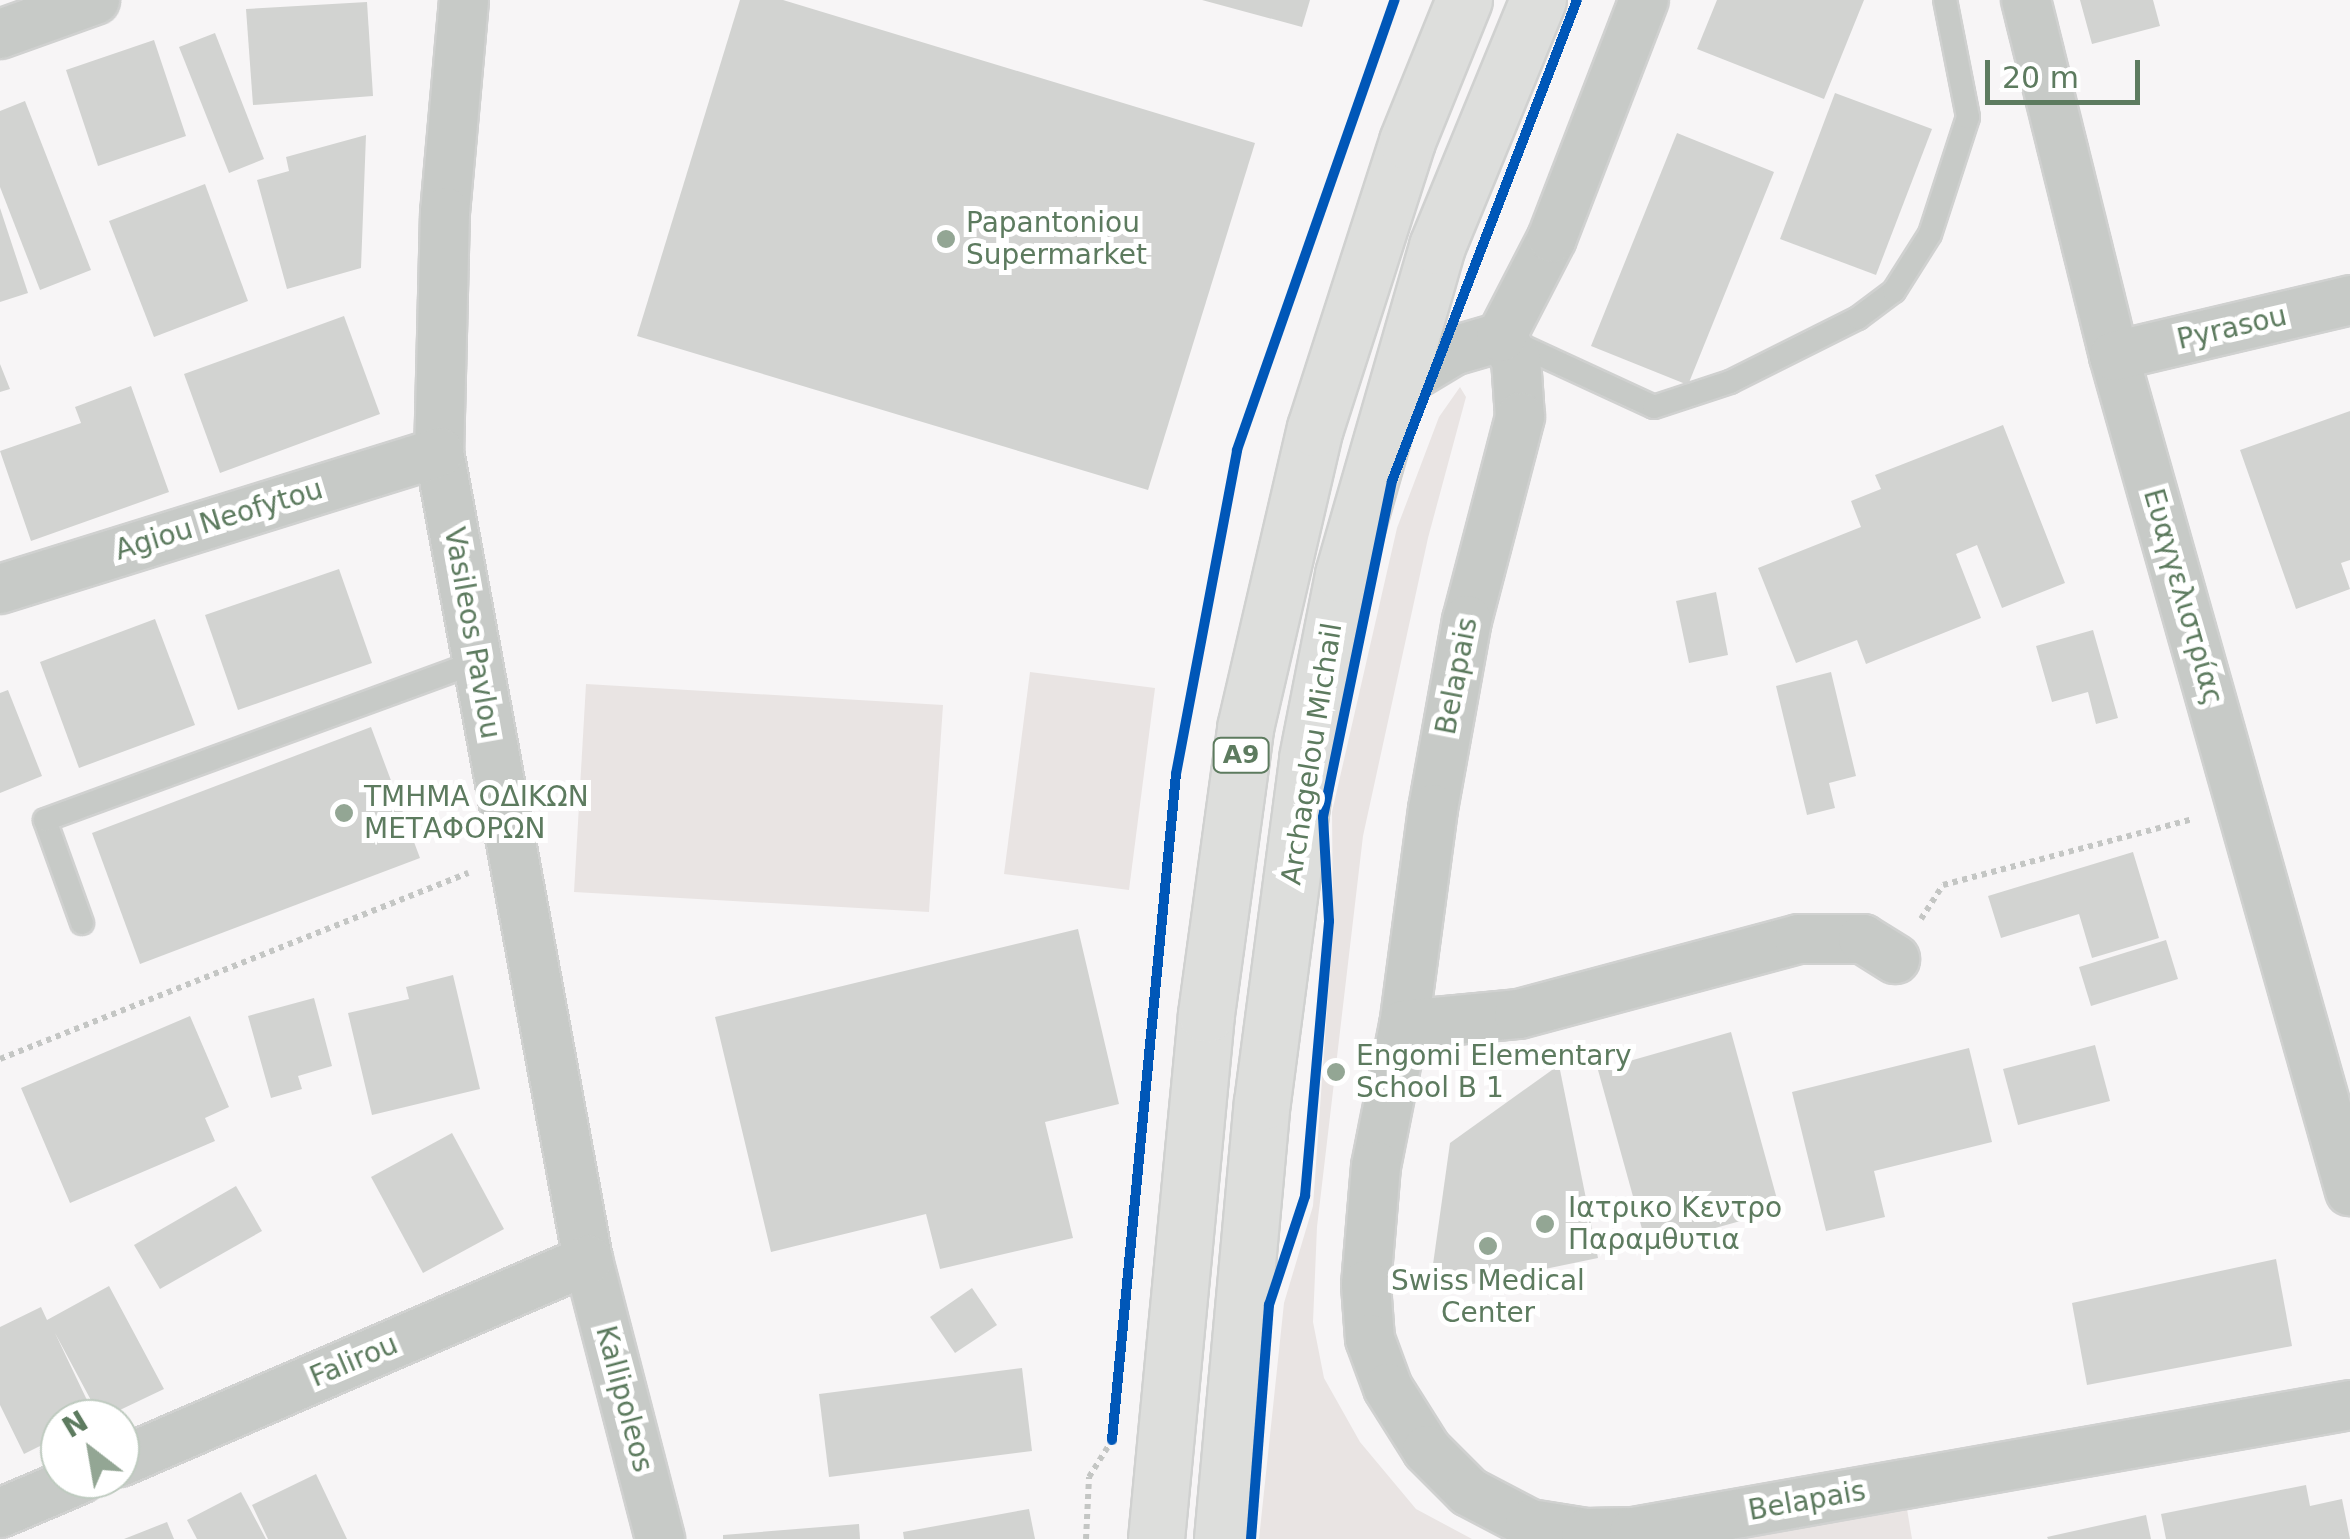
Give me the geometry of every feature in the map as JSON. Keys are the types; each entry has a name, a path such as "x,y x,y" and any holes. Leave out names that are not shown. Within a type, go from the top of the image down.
{"main road":[{"name":"A9","path":"1156,1539 1206,1014 1245,728 1315,428 1435,66 1464,0"},
{"name":"Archagelou Michail","path":"1222,1539 1262,1102 1307,758 1343,574 1437,246 1538,0"}],"street":[{"path":"0,34 95,0"},
{"name":"Vasileos Pavlou","path":"464,0 445,212 438,452 588,1260"},
{"path":"1435,0 1435,66"},
{"path":"1395,386 1453,352 1501,337 1552,238 1644,0"},
{"name":"Ευαγγελιστρίας","path":"2026,0 2114,356 2350,1191"},
{"name":"Pyrasou","path":"2114,356 2350,300"},
{"name":"Belapais","path":"1501,337 1516,359 1520,417 1467,620 1404,1025 1376,1166 1366,1285 1370,1339 1388,1388 1427,1450 1469,1492 1530,1524 1586,1533 1634,1532 2350,1404"},
{"name":"Agiou Neofytou","path":"0,589 438,452"},
{"path":"1404,1025 1519,1014 1799,938 1862,939 1895,959"},
{"name":"Falirou","path":"140,1453 588,1260"},
{"name":"Kallipoleos","path":"588,1260 660,1539"},
{"path":"0,1514 40,1496"}],"lane":[{"path":"1501,337 1654,406 1730,382 1858,318 1894,291 1930,234 1968,117 1945,0"},
{"path":"82,923 45,820 477,662"}],"path":[{"path":"1895,959 1943,886 2241,805"},
{"path":"0,1059 513,855"},
{"path":"1086,1539 1089,1478 1112,1440"}],"shaded area":[{"path":"1460,387 1466,397 1428,538 1363,836 1317,1227 1313,1322 1324,1378 1360,1442 1416,1509 1472,1539 1259,1539 1284,1303 1313,1206 1333,925 1332,812 1397,528 1439,417"},
{"path":"1030,672 1155,688 1129,890 1004,874"},
{"path":"586,684 943,705 929,912 574,892"},
{"path":"1907,1509 1912,1539 1744,1539"}],"building":[{"name":"Papantoniou Supermarket","path":"740,0 783,0 1255,143 1148,490 637,336"},
{"path":"1202,0 1310,0 1302,27"},
{"path":"1717,0 1864,0 1824,99 1697,49"},
{"path":"2080,0 2153,0 2160,26 2092,44"},
{"path":"367,2 373,96 253,105 246,9"},
{"path":"215,33 264,159 229,173 179,47"},
{"path":"154,40 186,136 98,166 66,70"},
{"path":"1835,93 1932,129 1876,275 1780,239"},
{"path":"25,101 91,270 40,290 0,187 0,111"},
{"path":"1677,133 1774,172 1688,385 1591,346"},
{"path":"366,135 361,268 287,289 257,180 289,171 286,157"},
{"path":"205,184 248,301 154,337 109,221"},
{"path":"0,208 28,293 0,302"},
{"path":"344,316 380,414 220,473 184,374"},
{"path":"0,364 10,389 0,392"},
{"path":"131,386 169,492 31,541 0,451 81,423 75,407"},
{"path":"2350,411 2350,560 2341,563 2350,589 2296,609 2240,450"},
{"path":"2003,425 2065,583 2002,608 1977,545 1956,554 1981,618 1866,664 1857,640 1796,663 1758,568 1861,527 1851,501 1881,489 1875,475"},
{"path":"339,569 372,663 238,710 205,615"},
{"path":"1716,592 1728,655 1689,663 1676,601"},
{"path":"155,619 195,725 79,768 40,662"},
{"path":"2093,630 2118,718 2096,724 2088,692 2052,702 2036,646"},
{"path":"1831,672 1856,776 1829,783 1835,808 1807,815 1776,686"},
{"path":"8,690 42,776 0,793 0,693"},
{"path":"371,727 420,858 140,964 92,833"},
{"path":"2133,852 2159,938 2092,958 2079,914 2001,938 1988,896"},
{"path":"1078,929 1119,1104 1045,1122 1073,1238 940,1269 926,1214 771,1252 715,1017"},
{"path":"2166,940 2178,979 2091,1006 2079,967"},
{"path":"453,975 480,1089 372,1115 348,1013 409,999 406,987"},
{"path":"314,998 332,1066 298,1076 302,1089 271,1098 248,1016"},
{"path":"190,1016 229,1107 205,1118 215,1141 70,1203 21,1088"},
{"path":"1731,1032 1780,1210 1647,1247 1598,1070"},
{"path":"2095,1045 2110,1101 2018,1125 2003,1069"},
{"path":"1969,1048 1992,1142 1874,1171 1885,1217 1826,1231 1792,1092"},
{"path":"1559,1065 1598,1258 1429,1293 1450,1143"},
{"path":"452,1133 504,1229 423,1273 371,1177"},
{"path":"236,1186 262,1231 160,1289 134,1245"},
{"path":"2276,1259 2292,1346 2087,1385 2072,1303"},
{"path":"109,1286 164,1389 140,1400 90,1399 55,1333 86,1399 40,1399 40,1446 24,1454 0,1405 0,1327 41,1307 47,1320"},
{"path":"972,1288 997,1325 955,1353 930,1317"},
{"path":"1022,1368 1032,1451 829,1477 819,1394"},
{"path":"316,1474 347,1539 268,1539 252,1505"},
{"path":"2306,1485 2310,1506 2342,1499 2350,1539 2166,1539 2161,1514"},
{"path":"241,1492 266,1539 197,1539 187,1520"},
{"path":"1029,1509 1035,1539 904,1539 903,1532"},
{"path":"2146,1515 2151,1539 2047,1537"},
{"path":"167,1522 174,1539 124,1539"},
{"path":"859,1524 860,1539 723,1539 723,1535"}],"cycle path":[{"path":"1112,1440 1176,774 1237,450 1395,0"},
{"path":"1251,1539 1269,1305 1305,1196 1329,921 1323,817 1392,481 1577,0"}],"place":[{"name":"Papantoniou Supermarket","path":"946,239"},
{"name":"ΤΜΗΜΑ ΟΔΙΚΩΝ ΜΕΤΑΦΟΡΩΝ","path":"344,813"},
{"name":"Engomi Elementary School B 1","path":"1336,1072"},
{"name":"Ιατρικο Κεντρο Παραμθυτια","path":"1545,1224"},
{"name":"Swiss Medical Center","path":"1488,1246"}]}
